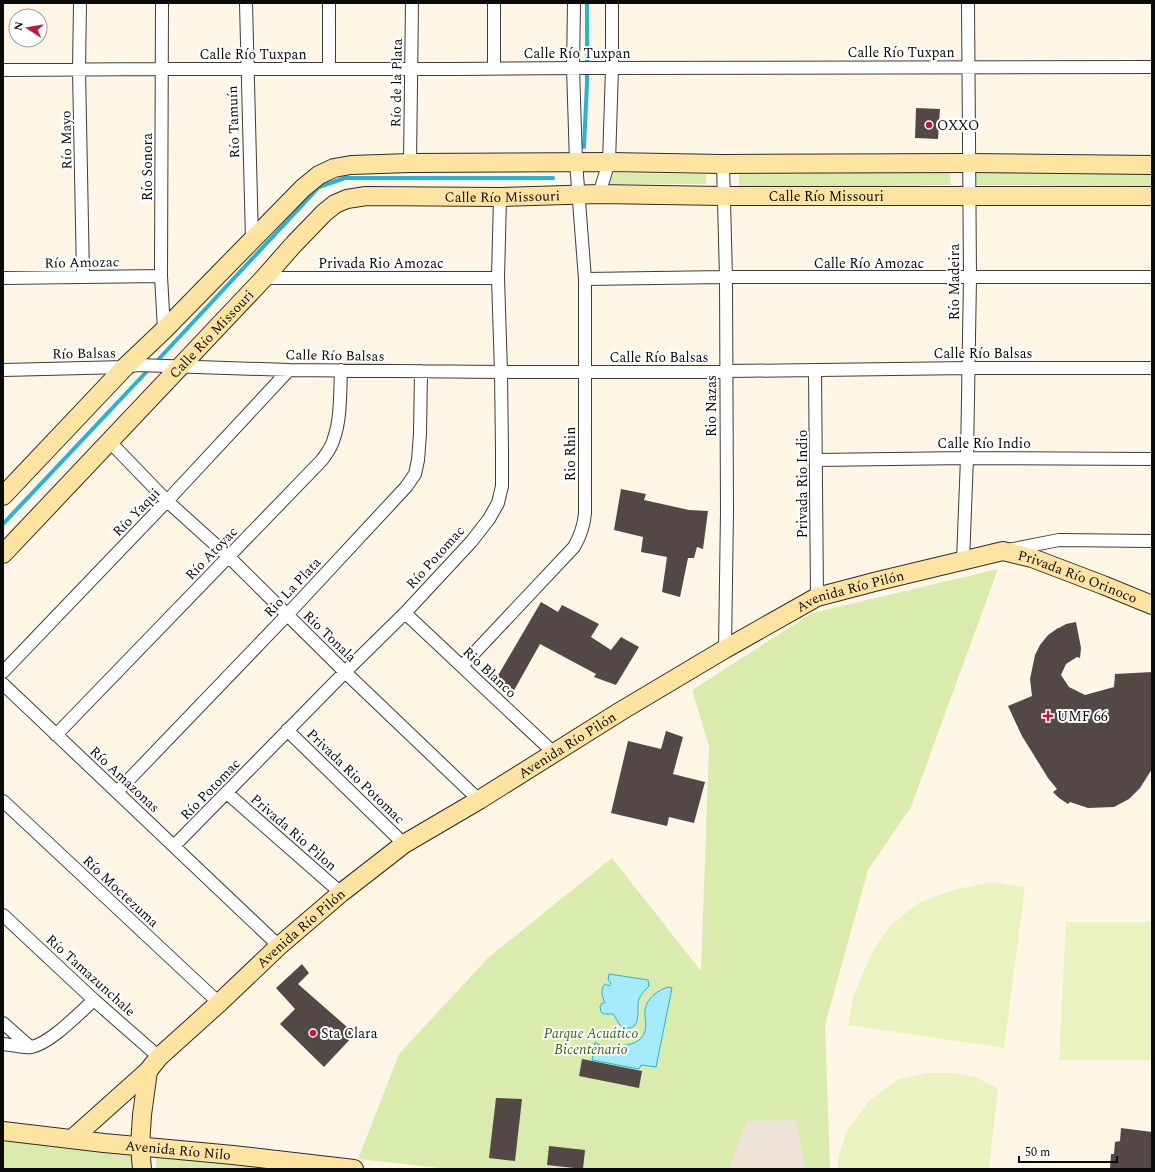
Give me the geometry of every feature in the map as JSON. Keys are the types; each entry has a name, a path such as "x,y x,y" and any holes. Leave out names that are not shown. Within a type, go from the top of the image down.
{"street":[{"name":"Río Mayo","path":"80,3 79,70 83,276"},
{"name":"Río Sonora","path":"162,3 163,68 161,276 164,330"},
{"name":"Río Tamuín","path":"246,3 252,240"},
{"path":"329,3 329,69"},
{"name":"Río de la Plata","path":"410,163 412,3"},
{"path":"494,3 494,68"},
{"name":"Rio Rhin","path":"462,666 574,547 581,536 584,525 585,279 576,162 579,68 574,3"},
{"path":"599,194 609,162 608,68 612,3"},
{"name":"Río Madeira","path":"964,561 970,278 968,3"},
{"name":"Calle Río Tuxpan","path":"3,70 163,68 247,70 1152,67"},
{"path":"3,496 303,188 319,175 334,168 352,165 410,163 576,162 723,164 969,163 1152,165"},
{"name":"Rio Nazas","path":"723,164 726,277 727,512 725,649"},
{"name":"Calle Río Missouri","path":"3,554 110,442 173,366 264,278 324,213 335,204 346,199 366,196 500,197 599,194 723,196 1152,196"},
{"name":"Río Potomac","path":"174,846 287,730 405,613 471,542 489,519 498,503 502,486 498,278 500,197"},
{"name":"Río Amozac","path":"3,278 161,276"},
{"name":"Calle Río Amozac","path":"585,279 726,277 1152,277"},
{"name":"Privada Rio Amozac","path":"264,278 498,278"},
{"name":"Calle Río Balsas","path":"173,366 289,370 501,372 1152,368"},
{"name":"Río Balsas","path":"7,369 173,366"},
{"path":"3,379 7,369"},
{"name":"Río Yaqui","path":"3,672 168,501 289,370"},
{"name":"Río Atoyac","path":"56,735 322,460 330,449 335,438 338,425 341,370"},
{"name":"Rio La Plata","path":"117,792 406,487 415,474 418,460 421,371"},
{"name":"Privada Rio Indio","path":"815,371 817,460 817,597"},
{"name":"Rio Tonala","path":"110,442 168,501 228,556 286,615 479,800"},
{"name":"Calle Río Indio","path":"817,460 967,458 1152,459"},
{"name":"Avenida Río Pilón","path":"72,1139 148,1071 159,1057 279,946 341,893 404,844 479,800 621,711 725,649 817,597 1003,551 1059,540 1152,541"},
{"name":"Privada Río Orinoco","path":"1003,551 1032,558 1152,605"},
{"name":"Rio Blanco","path":"405,613 554,753"},
{"name":"Río Amazonas","path":"3,684 279,946"},
{"name":"Privada Rio Potomac","path":"287,730 404,844"},
{"name":"Privada Rio Pilon","path":"227,793 341,893"},
{"name":"Río Moctezuma","path":"3,802 219,1003"},
{"name":"Río Tamazunchale","path":"3,915 94,1000 159,1057"},
{"path":"3,1044 30,1047 39,1045 94,1000"},
{"path":"3,1023 30,1047"},
{"path":"142,1169 140,1146 142,1115 148,1071"},
{"name":"Avenida Río Nilo","path":"3,1131 140,1146 233,1154 354,1169"}],"green space":[{"path":"739,170 950,171 951,185 739,188"},
{"path":"975,172 1152,174 1152,186 976,185"},
{"path":"614,173 706,174 706,184 607,184"},
{"name":"Parque Acuático Bicentenario","path":"998,569 911,807 868,870 825,1025 830,1169 449,1169 358,1159 399,1054 488,958 612,858 701,971 709,746 692,690 812,613"},
{"path":"994,882 1025,887 1004,1048 848,1025 853,998 872,952 890,926 918,903 956,889"},
{"path":"1066,922 1152,922 1152,1060 1059,1060"},
{"path":"927,1073 953,1073 979,1078 998,1089 989,1169 838,1169 838,1158 847,1130 870,1100 898,1079"},
{"path":"3,1135 131,1150 134,1169 3,1169"},
{"path":"156,1156 322,1169 156,1169"}],"shaded area":[{"path":"796,1120 805,1169 729,1169 747,1121"}],"water":[{"path":"609,974 648,980 649,986 639,999 637,1021 632,1027 623,1028 613,1014 604,1014 601,1012 600,1007 602,1003 605,1003 602,995 602,989 605,984 609,986 611,983 608,980"},
{"path":"668,987 672,988 656,1067 641,1065 639,1069 592,1060 595,1042 607,1050 613,1051 616,1048 635,1043 639,1040 644,1034 646,1024 645,1011 648,1001 659,991"}],"building":[{"path":"916,108 940,109 938,139 915,138"},
{"path":"621,489 646,494 644,500 689,510 708,511 703,549 697,547 694,558 688,558 680,597 662,592 667,557 641,552 643,537 614,530"},
{"path":"541,602 558,612 562,605 599,624 591,637 611,650 621,637 639,647 616,685 594,677 596,674 540,644 512,694 493,684"},
{"path":"1076,622 1081,648 1080,658 1077,657 1066,664 1061,675 1069,687 1085,695 1114,687 1115,674 1152,672 1152,769 1140,788 1129,799 1114,807 1088,808 1070,802 1068,804 1059,798 1053,792 1057,789 1048,778 1022,736 1008,706 1032,696 1030,679 1035,655 1040,645 1048,635 1066,624"},
{"path":"666,731 683,737 673,774 705,782 694,823 669,817 667,826 611,813 628,741 661,749"},
{"path":"302,964 309,973 298,984 355,1034 324,1067 280,1024 295,1009 276,988"},
{"path":"582,1059 642,1071 639,1088 579,1076"},
{"path":"496,1098 522,1099 515,1161 489,1158"},
{"path":"1121,1128 1152,1132 1152,1169 1110,1169 1111,1154 1114,1154 1115,1142 1120,1141"},
{"path":"549,1146 585,1150 583,1169 547,1165"}],"waterway":[{"path":"584,147 587,83 587,3"},
{"path":"156,362 319,187 345,178 553,178"},
{"path":"3,524 151,367"}],"place":[{"name":"OXXO","path":"929,125"},
{"name":"UMF 66","path":"1048,716"},
{"name":"Sta Clara","path":"313,1033"}]}
